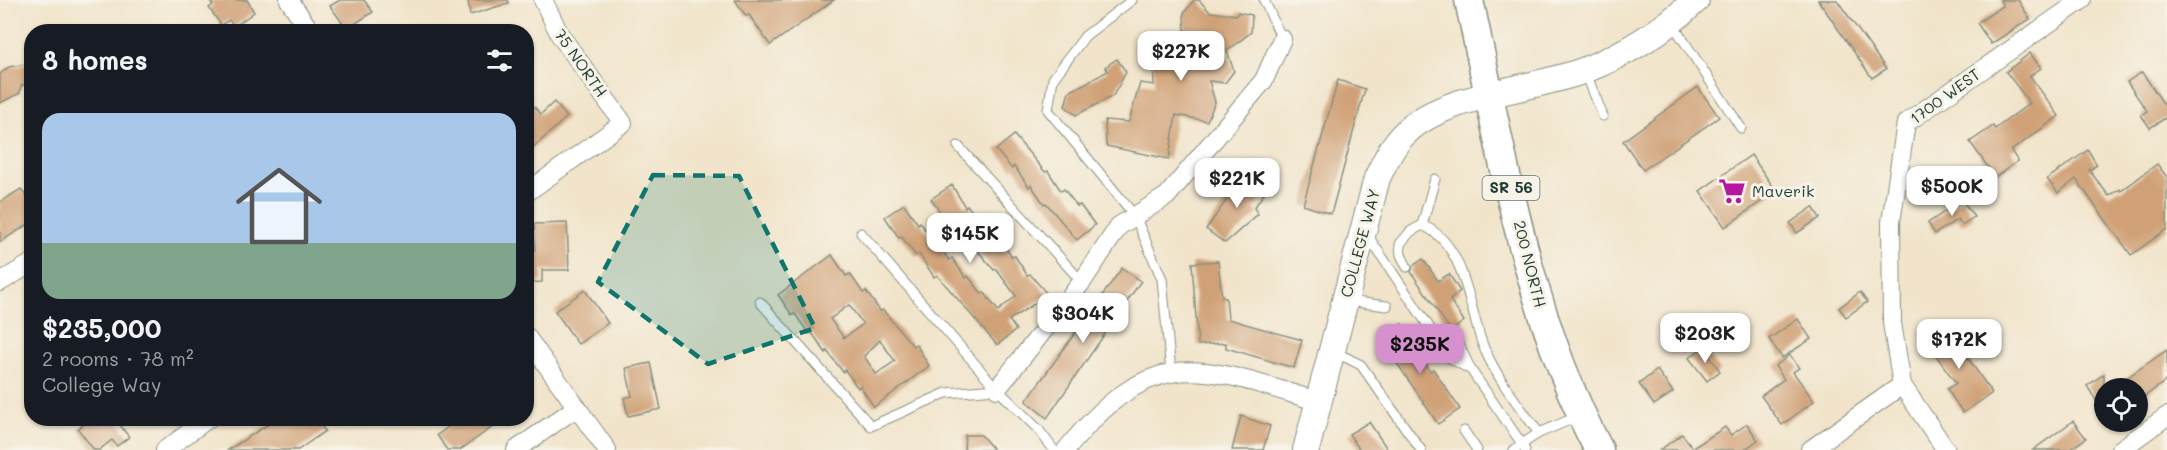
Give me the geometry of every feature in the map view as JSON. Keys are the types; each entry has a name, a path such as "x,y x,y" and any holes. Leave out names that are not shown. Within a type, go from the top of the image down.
{"main road":[{"name":"200 NORTH","path":"1469,0 1540,308 1562,373 1599,450"},
{"name":"COLLEGE WAY","path":"1306,450 1377,178 1389,153 1406,132 1425,118 1452,106 1584,70 1632,47 1672,23 1696,0"}],"street":[{"path":"289,0 306,24"},
{"name":"75 NORTH","path":"534,187 623,123 560,35 543,0"},
{"name":"1700 WEST","path":"1946,450 1902,385 1892,323 1891,222 1906,123 2082,0"},
{"path":"997,389 1082,282 1119,226 1167,195 1257,89 1264,80 1282,39"},
{"path":"0,282 24,268"},
{"path":"534,347 607,450"},
{"path":"1066,450 1107,404 1133,385 1171,372 1207,371 1230,375 1320,402"},
{"path":"1810,450 1902,385"},
{"path":"516,450 577,407"},
{"path":"2120,450 2167,416"},
{"path":"165,450 197,426"}],"lane":[{"path":"1132,0 1085,36 1053,79 1048,110 1135,216 1162,279 1171,372"},
{"path":"1264,0 1282,39"},
{"path":"1672,23 1741,128"},
{"path":"1584,70 1603,116"},
{"path":"958,146 1082,282"},
{"path":"1407,267 1401,255 1400,244 1410,232 1422,225 1434,179"},
{"path":"1422,225 1434,230 1449,249 1462,273 1470,307 1492,364 1501,381 1539,433"},
{"path":"1364,230 1450,358 1471,370"},
{"path":"861,234 997,389 1038,429 1054,450"},
{"path":"1345,301 1387,306"},
{"path":"760,302 871,426 946,393 997,389"},
{"path":"1460,347 1471,370 1520,448 1539,433 1581,415"},
{"path":"1333,351 1361,365 1421,450"},
{"path":"1464,431 1477,450"}],"highlighted area":[{"path":"653,175 739,176 815,328 708,364 598,282"}],"building":[{"path":"209,0 247,0 254,12 238,24 232,24 229,20 220,24 209,8 213,5"},
{"path":"340,0 364,0 373,12 355,24 343,24 330,6"},
{"path":"468,0 508,0 509,3 470,15"},
{"path":"735,0 834,0 770,45 749,15 746,16"},
{"path":"1194,0 1199,0 1210,12 1237,15 1238,12 1252,15 1251,32 1227,51 1234,71 1225,83 1209,81 1215,102 1207,121 1176,115 1169,159 1106,146 1105,120 1129,122 1140,83 1154,85 1153,55 1164,38 1186,55 1184,13"},
{"path":"1818,0 1837,0 1886,69 1872,78"},
{"path":"2000,0 2018,0 2030,19 1991,44 1977,23 2003,6"},
{"path":"2030,53 2041,68 2030,76 2059,116 2011,151 2018,161 1995,177 1970,142 1993,126 1995,129 2030,103 2006,72"},
{"path":"1117,59 1126,72 1113,96 1076,115 1065,106 1069,92 1108,71 1105,67"},
{"path":"24,64 24,84 21,86 20,93 0,103 0,74 9,67"},
{"path":"2142,72 2167,109 2167,117 2150,128 2141,115 2147,111 2127,82"},
{"path":"1338,80 1365,89 1331,214 1303,205"},
{"path":"1698,87 1719,117 1643,170 1623,141"},
{"path":"554,102 567,117 534,147 534,107 541,114"},
{"path":"1014,135 1045,172 1048,171 1061,191 1064,189 1077,206 1080,205 1095,225 1077,240 1046,203 1044,204 1031,185 1029,187 1014,166 1012,169 996,150"},
{"path":"2088,150 2097,165 2089,170 2109,196 2120,189 2121,191 2157,164 2167,177 2167,229 2131,255 2076,179 2058,193 2047,179"},
{"path":"1751,155 1776,191 1725,227 1700,191"},
{"path":"1246,173 1267,189 1254,208 1258,214 1225,243 1206,229"},
{"path":"952,185 965,207 967,205 998,242 1000,240 1012,257 1015,256 1027,275 1030,274 1048,295 1009,320 1016,330 997,345 937,275 934,277 919,254 916,256 901,236 899,238 885,217 904,204 949,260 952,258 966,278 968,276 982,294 984,292 998,311 1016,296 996,269 994,270 964,234 961,236 948,217 945,219 931,199"},
{"path":"21,189 24,193 24,227 0,242 0,202"},
{"path":"1962,200 1974,217 1962,225 1958,219 1935,234 1928,223"},
{"path":"1813,207 1820,218 1797,233 1790,223"},
{"path":"567,223 569,270 542,270 542,282 534,282 534,224"},
{"path":"832,255 846,276 850,274 863,293 866,291 880,311 883,310 913,346 916,344 929,366 874,407 860,386 858,388 845,370 843,372 812,333 809,334 795,314 792,315 778,295","holes":["849,305 863,324 844,338 830,319","880,340 895,361 876,374 864,356"]},
{"path":"1423,259 1438,281 1449,274 1460,291 1450,300 1464,321 1451,331 1411,272 1413,266"},
{"path":"1218,261 1222,297 1226,298 1228,319 1302,340 1294,368 1226,348 1226,343 1198,345 1192,263"},
{"path":"1122,268 1141,281 1047,418 1026,401"},
{"path":"585,290 608,323 578,344 555,311"},
{"path":"1860,292 1867,302 1846,317 1839,308"},
{"path":"1798,319 1811,339 1782,358 1769,339"},
{"path":"1402,324 1430,371 1433,369 1460,409 1438,424 1380,338"},
{"path":"1949,326 1992,393 1963,413 1947,389 1956,383 1926,342"},
{"path":"1703,347 1720,371 1707,381 1689,358"},
{"path":"2167,350 2167,380 2148,394 2148,378 2126,378"},
{"path":"1790,355 1799,368 1793,372 1814,401 1782,425 1761,396 1784,379 1775,366"},
{"path":"651,363 661,409 628,416 624,398 632,396 626,368"},
{"path":"1657,370 1673,392 1654,405 1639,384"},
{"path":"2094,381 2094,397 2087,386"},
{"path":"1241,416 1270,426 1263,450 1232,450"},
{"path":"2073,421 2086,438 2069,450 2033,450"},
{"path":"1369,422 1388,450 1360,450 1349,434"},
{"path":"1747,424 1758,440 1744,450 1660,450 1682,434 1693,448 1725,427 1731,435"},
{"path":"82,426 121,426 129,437 117,446 112,440 99,450 94,450 78,429"},
{"path":"266,426 322,426 325,431 298,450 228,450"},
{"path":"450,426 494,426 460,450 447,450 437,435"},
{"path":"965,435 981,435 994,450 964,450"}],"place":[{"name":"Maverik","path":"1732,191"}]}
